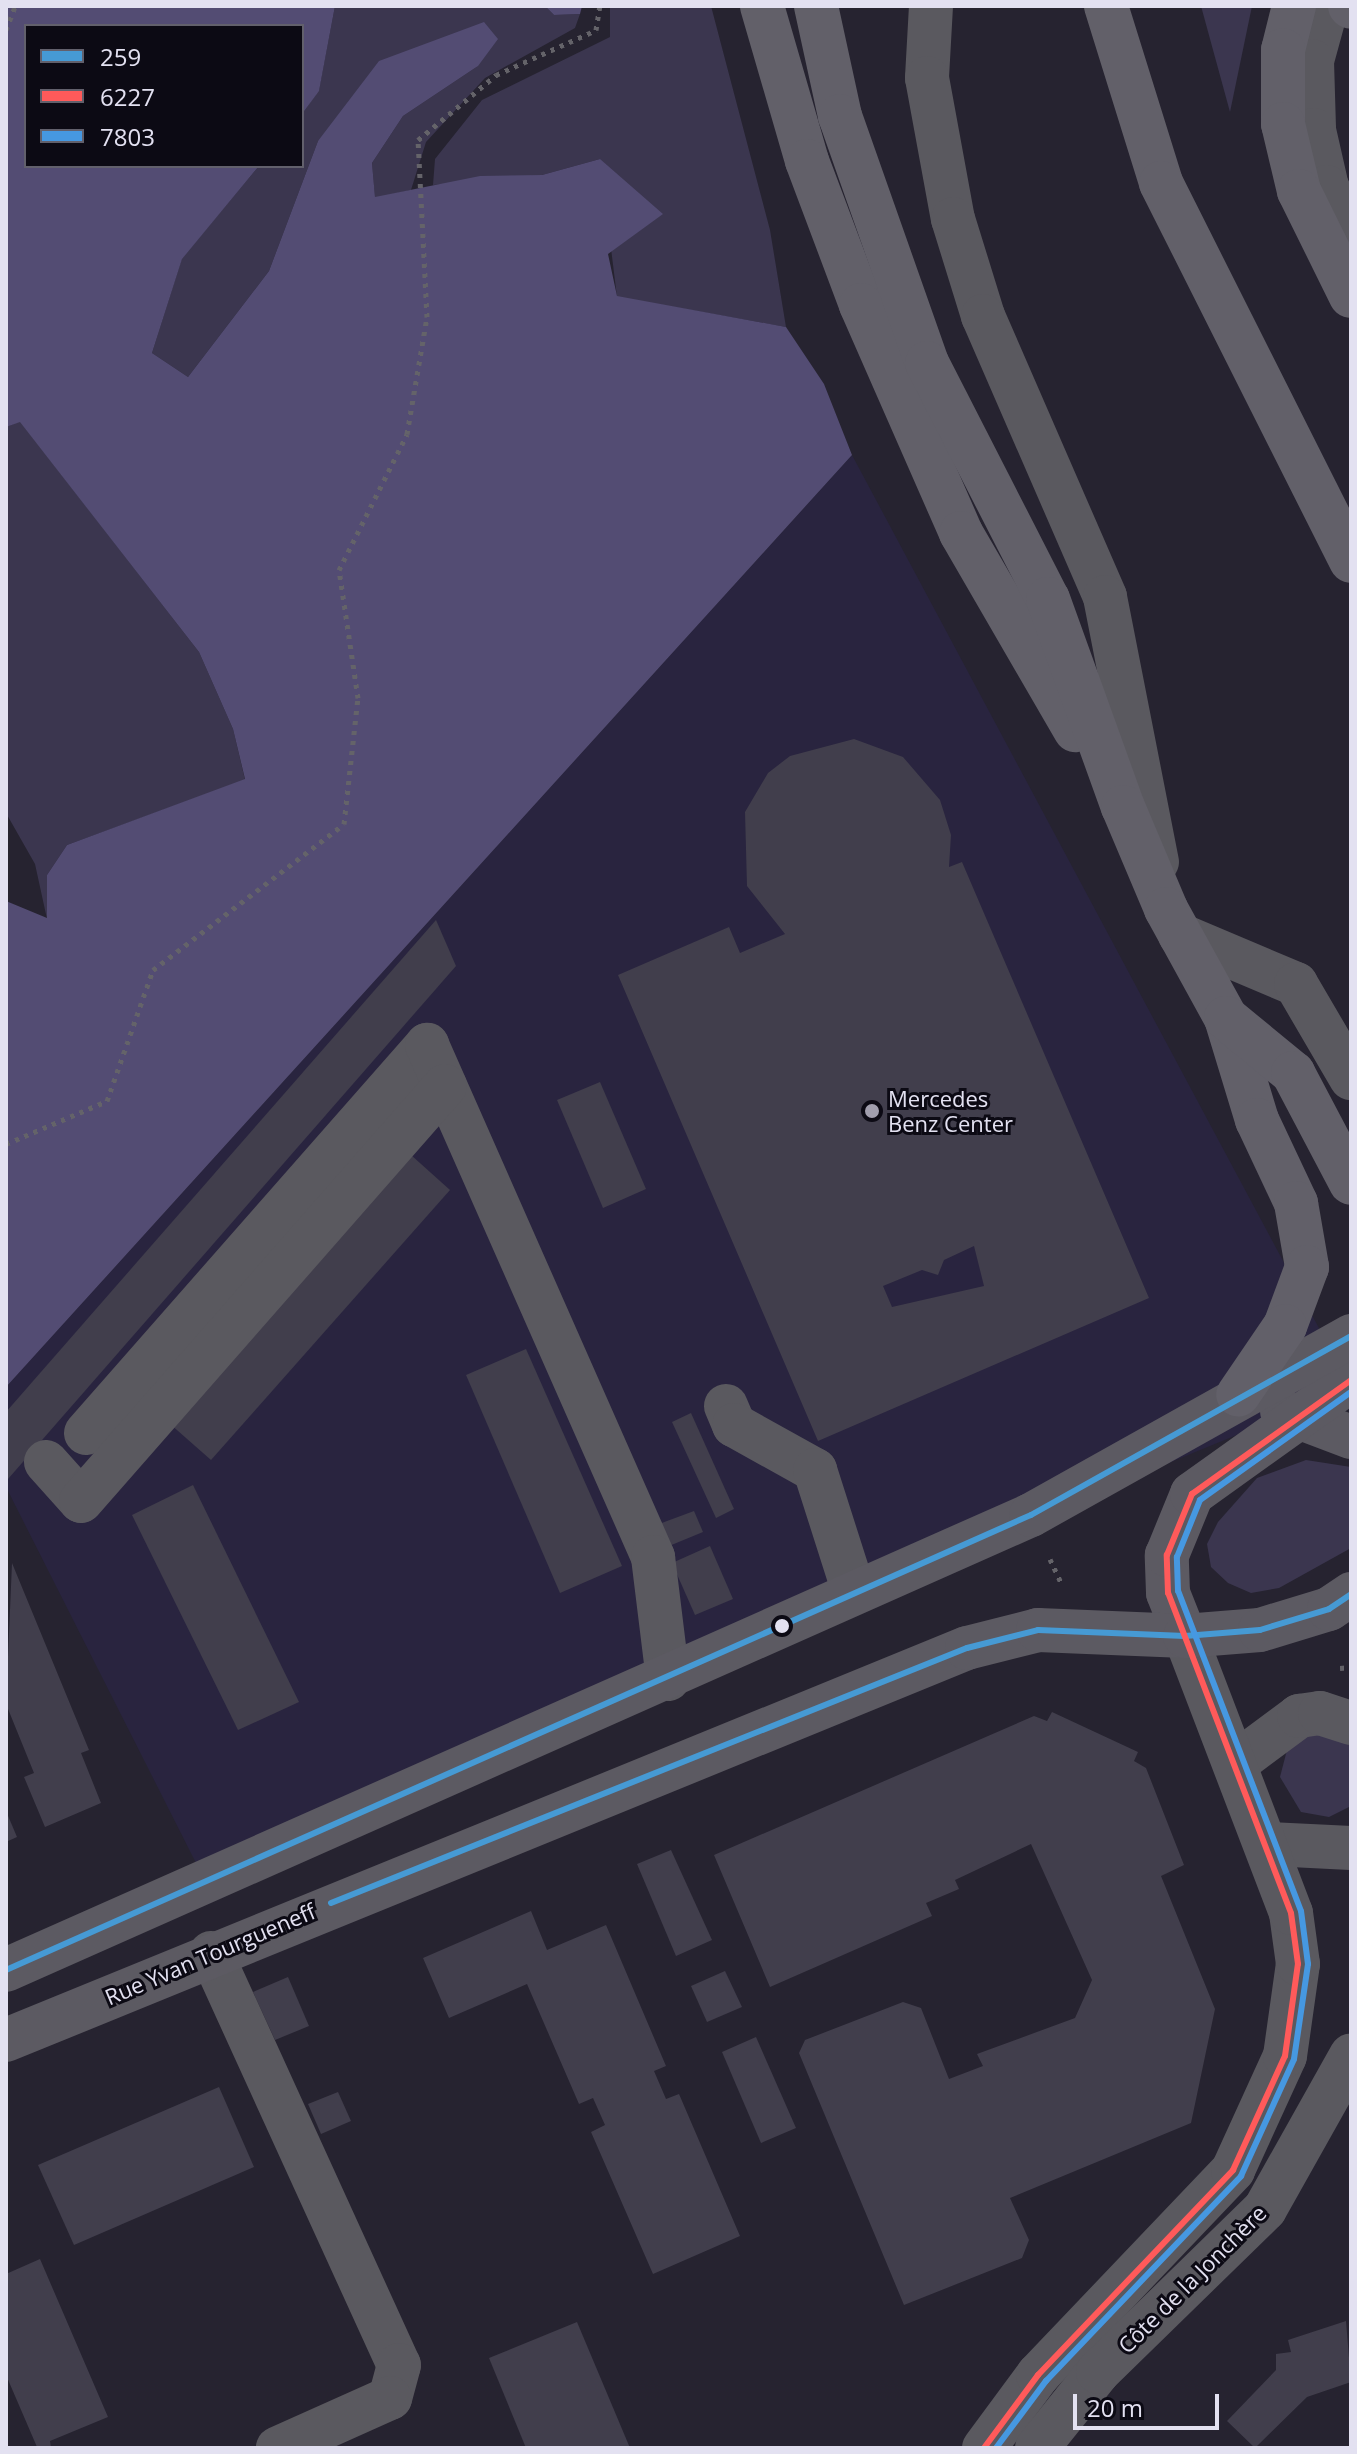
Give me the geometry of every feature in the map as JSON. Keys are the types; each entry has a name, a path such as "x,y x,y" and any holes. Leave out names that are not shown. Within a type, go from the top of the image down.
{"highway":[{"path":"762,6 812,175 961,533 1123,807"},
{"path":"816,6 840,116 905,308 967,447 1048,599 1123,807 1173,922 1226,1018 1257,1120 1296,1203 1307,1267 1285,1326 1238,1395"},
{"path":"1106,6 1161,183 1351,561"},
{"path":"1294,6 1283,50 1283,124 1299,191 1351,296"},
{"path":"1226,1018 1293,1073 1351,1183"}],"main road":[{"path":"6,1970 668,1679 847,1575 1031,1515 1238,1395 1351,1336"},
{"path":"1185,1636 1168,1593 1167,1555 1192,1494 1303,1419 1351,1380"},
{"path":"1238,1395 1351,1437"},
{"name":"Rue Yvan Tourgueneff","path":"6,2040 211,1953 967,1648 1038,1630 1185,1636 1260,1630 1329,1609 1351,1594"}],"street":[{"path":"931,6 927,78 953,219 983,316 1105,597 1173,922 1296,984 1351,1078"},
{"path":"1327,6 1312,61 1314,130 1327,187 1351,233"},
{"path":"86,1433 427,1045 653,1557 668,1679"},
{"path":"46,1462 81,1501 445,1086"},
{"path":"720,1419 815,1470 847,1575"},
{"name":"Côte de la Jonchère","path":"984,2448 1038,2375 1233,2170 1273,2091 1285,2056 1298,1964 1291,1913 1268,1844 1185,1636"},
{"path":"1236,1763 1299,1716 1320,1713 1351,1723"},
{"path":"1268,1844 1351,1848"},
{"path":"211,1953 399,2365 390,2398 278,2448"},
{"name":"Côte de la Jonchère","path":"1037,2448 1098,2372 1265,2209 1345,2067"}],"path":[{"path":"6,30 15,6"},
{"path":"6,1144 107,1101 153,970 344,824 358,698 339,570 407,434 427,317 418,140 496,75 596,30 600,6"},
{"path":"1047,1554 1061,1588"}],"shaded area":[{"path":"6,6 335,6 319,91 304,111 304,24 24,24 24,168 257,168 182,259 152,353 188,377 269,271 318,141 379,61 484,22 498,39 478,66 403,116 372,163 375,197 480,176 542,175 600,159 663,214 608,254 617,296 786,327 824,384 852,455 6,1387 6,901 47,918 47,875 67,845 245,779 233,729 199,652 20,422 6,427"},
{"path":"335,6 545,6 554,15 580,14 575,28 485,78 426,142 411,190 375,198 372,163 403,116 478,66 318,141 269,271 188,377 152,353 182,258 257,168 304,168 304,111 319,90"},
{"path":"545,6 582,6 580,14 554,15"},
{"path":"610,6 711,6 770,230 786,327 617,297 600,159 542,175 433,185 435,159 482,100 610,37"},
{"path":"1201,6 1252,6 1230,112"},
{"path":"20,421 199,652 233,729 245,780 67,845 47,875 47,919 35,864 6,813 6,427"},
{"path":"852,455 1351,1388 196,1863 6,1487 6,1387"},
{"path":"1306,1460 1351,1467 1351,1548 1279,1588 1251,1593 1228,1583 1211,1567 1207,1544 1218,1522 1257,1478"},
{"path":"1310,1733 1351,1742 1351,1806 1329,1817 1301,1812 1280,1777 1287,1750"}],"building":[{"name":"Mercedes Benz Center","path":"854,739 903,757 940,800 951,835 949,867 962,862 1149,1298 818,1441 618,975 729,927 740,953 785,934 747,886 745,812 768,773 790,756","holes":["974,1246 984,1286 892,1307 883,1286 922,1270 938,1275 944,1260"]},
{"path":"436,920 456,966 8,1479 6,1412"},
{"path":"600,1082 646,1189 603,1208 557,1100"},
{"path":"401,1146 450,1190 211,1460 161,1416"},
{"path":"526,1349 622,1566 560,1593 466,1375"},
{"path":"691,1413 734,1509 716,1518 672,1422"},
{"path":"193,1485 299,1702 238,1730 132,1515"},
{"path":"694,1511 703,1532 669,1546 659,1524"},
{"path":"710,1546 733,1599 695,1615 672,1563"},
{"path":"12,1563 89,1750 81,1753 101,1803 45,1827 24,1777 34,1773 6,1704"},
{"path":"1052,1712 1138,1752 1134,1761 1146,1768 1184,1865 1161,1876 1215,2009 1191,2123 1010,2198 1029,2240 1022,2258 904,2305 799,2053 805,2040 903,2002 921,2008 949,2079 983,2066 977,2054 1075,2018 1092,1980 1031,1844 955,1880 959,1889 926,1903 932,1916 770,1987 714,1855 1034,1716 1047,1721"},
{"path":"6,1811 17,1837 6,1842"},
{"path":"671,1850 712,1940 676,1956 637,1864"},
{"path":"531,1911 547,1950 606,1925 666,2066 654,2071 666,2099 679,2094 740,2236 653,2274 591,2132 605,2125 593,2098 579,2104 527,1984 449,2018 423,1958"},
{"path":"725,1971 742,2007 707,2022 691,1986"},
{"path":"288,1977 309,2026 275,2040 253,1992"},
{"path":"756,2037 796,2128 761,2143 722,2052"},
{"path":"219,2087 254,2167 74,2245 38,2165"},
{"path":"338,2092 351,2121 321,2134 308,2104"},
{"path":"40,2259 108,2417 50,2441 51,2448 37,2447 6,2375 6,2274"},
{"path":"1346,2321 1351,2382 1307,2397 1255,2448 1227,2421 1276,2370 1276,2354 1291,2352 1288,2340"},
{"path":"577,2322 630,2448 526,2448 489,2358"}],"transit line":[{"name":"259","path":"6,1970 1031,1515 1351,1336"},
{"name":"6227","path":"984,2448 1038,2375 1233,2170 1285,2056 1298,1964 1291,1913 1168,1593 1167,1555 1192,1494 1351,1380"},
{"name":"7803","path":"996,2448 1046,2381 1241,2176 1294,2059 1308,1964 1301,1911 1178,1591 1177,1557 1200,1500 1351,1392"},
{"name":"259","path":"331,1903 967,1648 1038,1630 1185,1636 1260,1630 1329,1609 1351,1594"}],"place":[{"name":"Mercedes Benz Center","path":"872,1111"}]}
